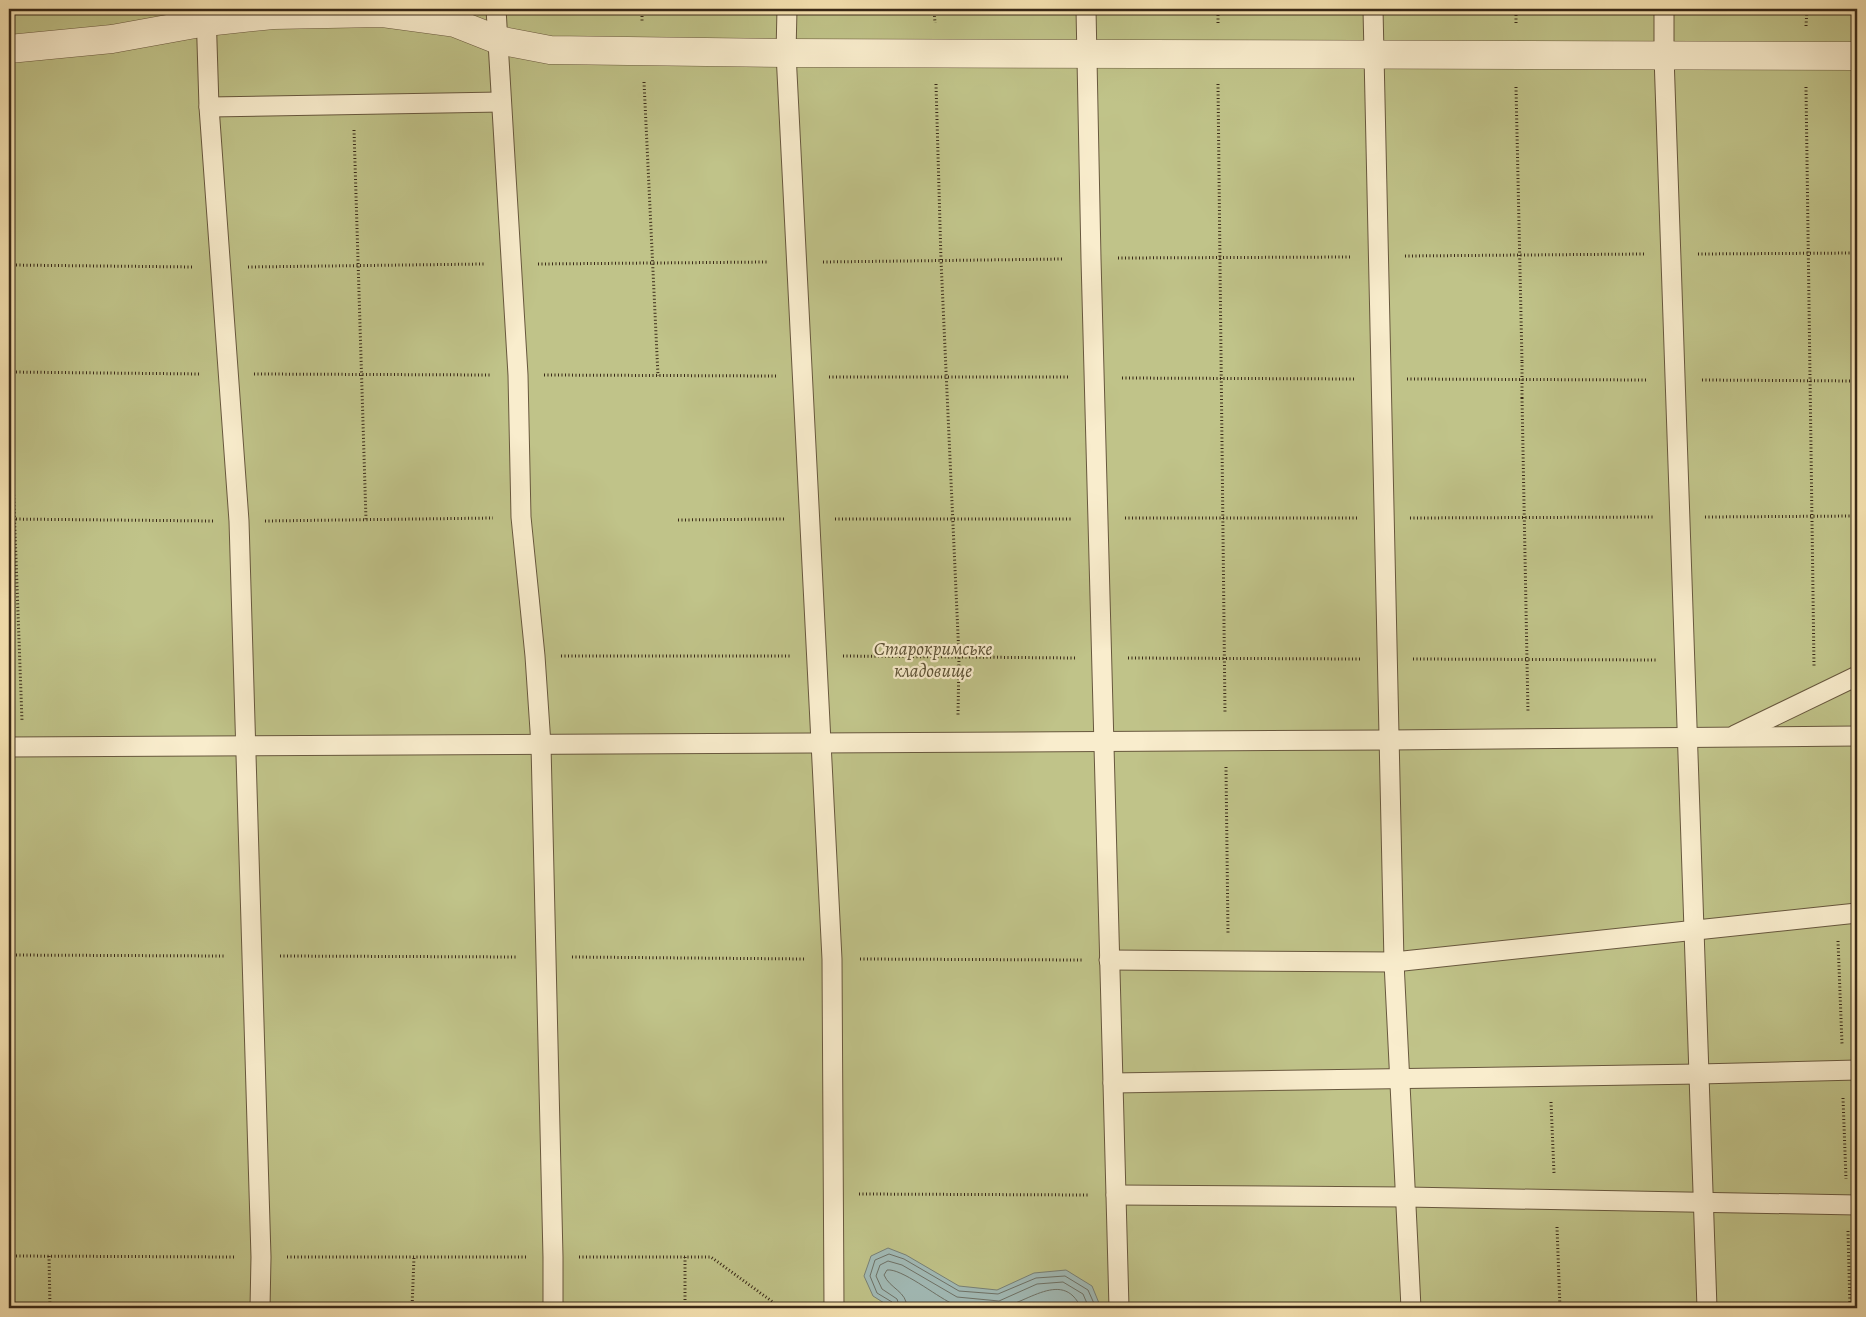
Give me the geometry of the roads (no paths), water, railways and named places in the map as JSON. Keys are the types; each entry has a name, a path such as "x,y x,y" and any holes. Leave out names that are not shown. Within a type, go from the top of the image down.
{"street":[{"path":"9,49 112,39 206,16 381,13 455,23 498,40 550,50 786,53 1857,56"}],"lane":[{"path":"496,9 518,375 522,517 541,745 553,1308"},
{"path":"787,9 786,53 832,959 834,1308"},
{"path":"1086,9 1097,518 1119,1308"},
{"path":"1374,9 1394,962 1412,1308"},
{"path":"1664,9 1664,56 1707,1308"},
{"path":"206,16 209,107 239,521 261,1257 260,1308"},
{"path":"209,107 501,102"},
{"path":"1728,738 1857,676"},
{"path":"16,747 1857,736"},
{"path":"1109,960 1394,962 1857,913"},
{"path":"1112,1083 1850,1070"},
{"path":"1116,1195 1406,1197 1852,1205"}],"water":[{"path":"888,1248 906,1255 959,1286 997,1290 1034,1273 1066,1270 1092,1286 1101,1308 892,1308 873,1296 864,1276 871,1256"}],"park label":[{"name":"Старокримське кладовище","path":"933,659"}]}
